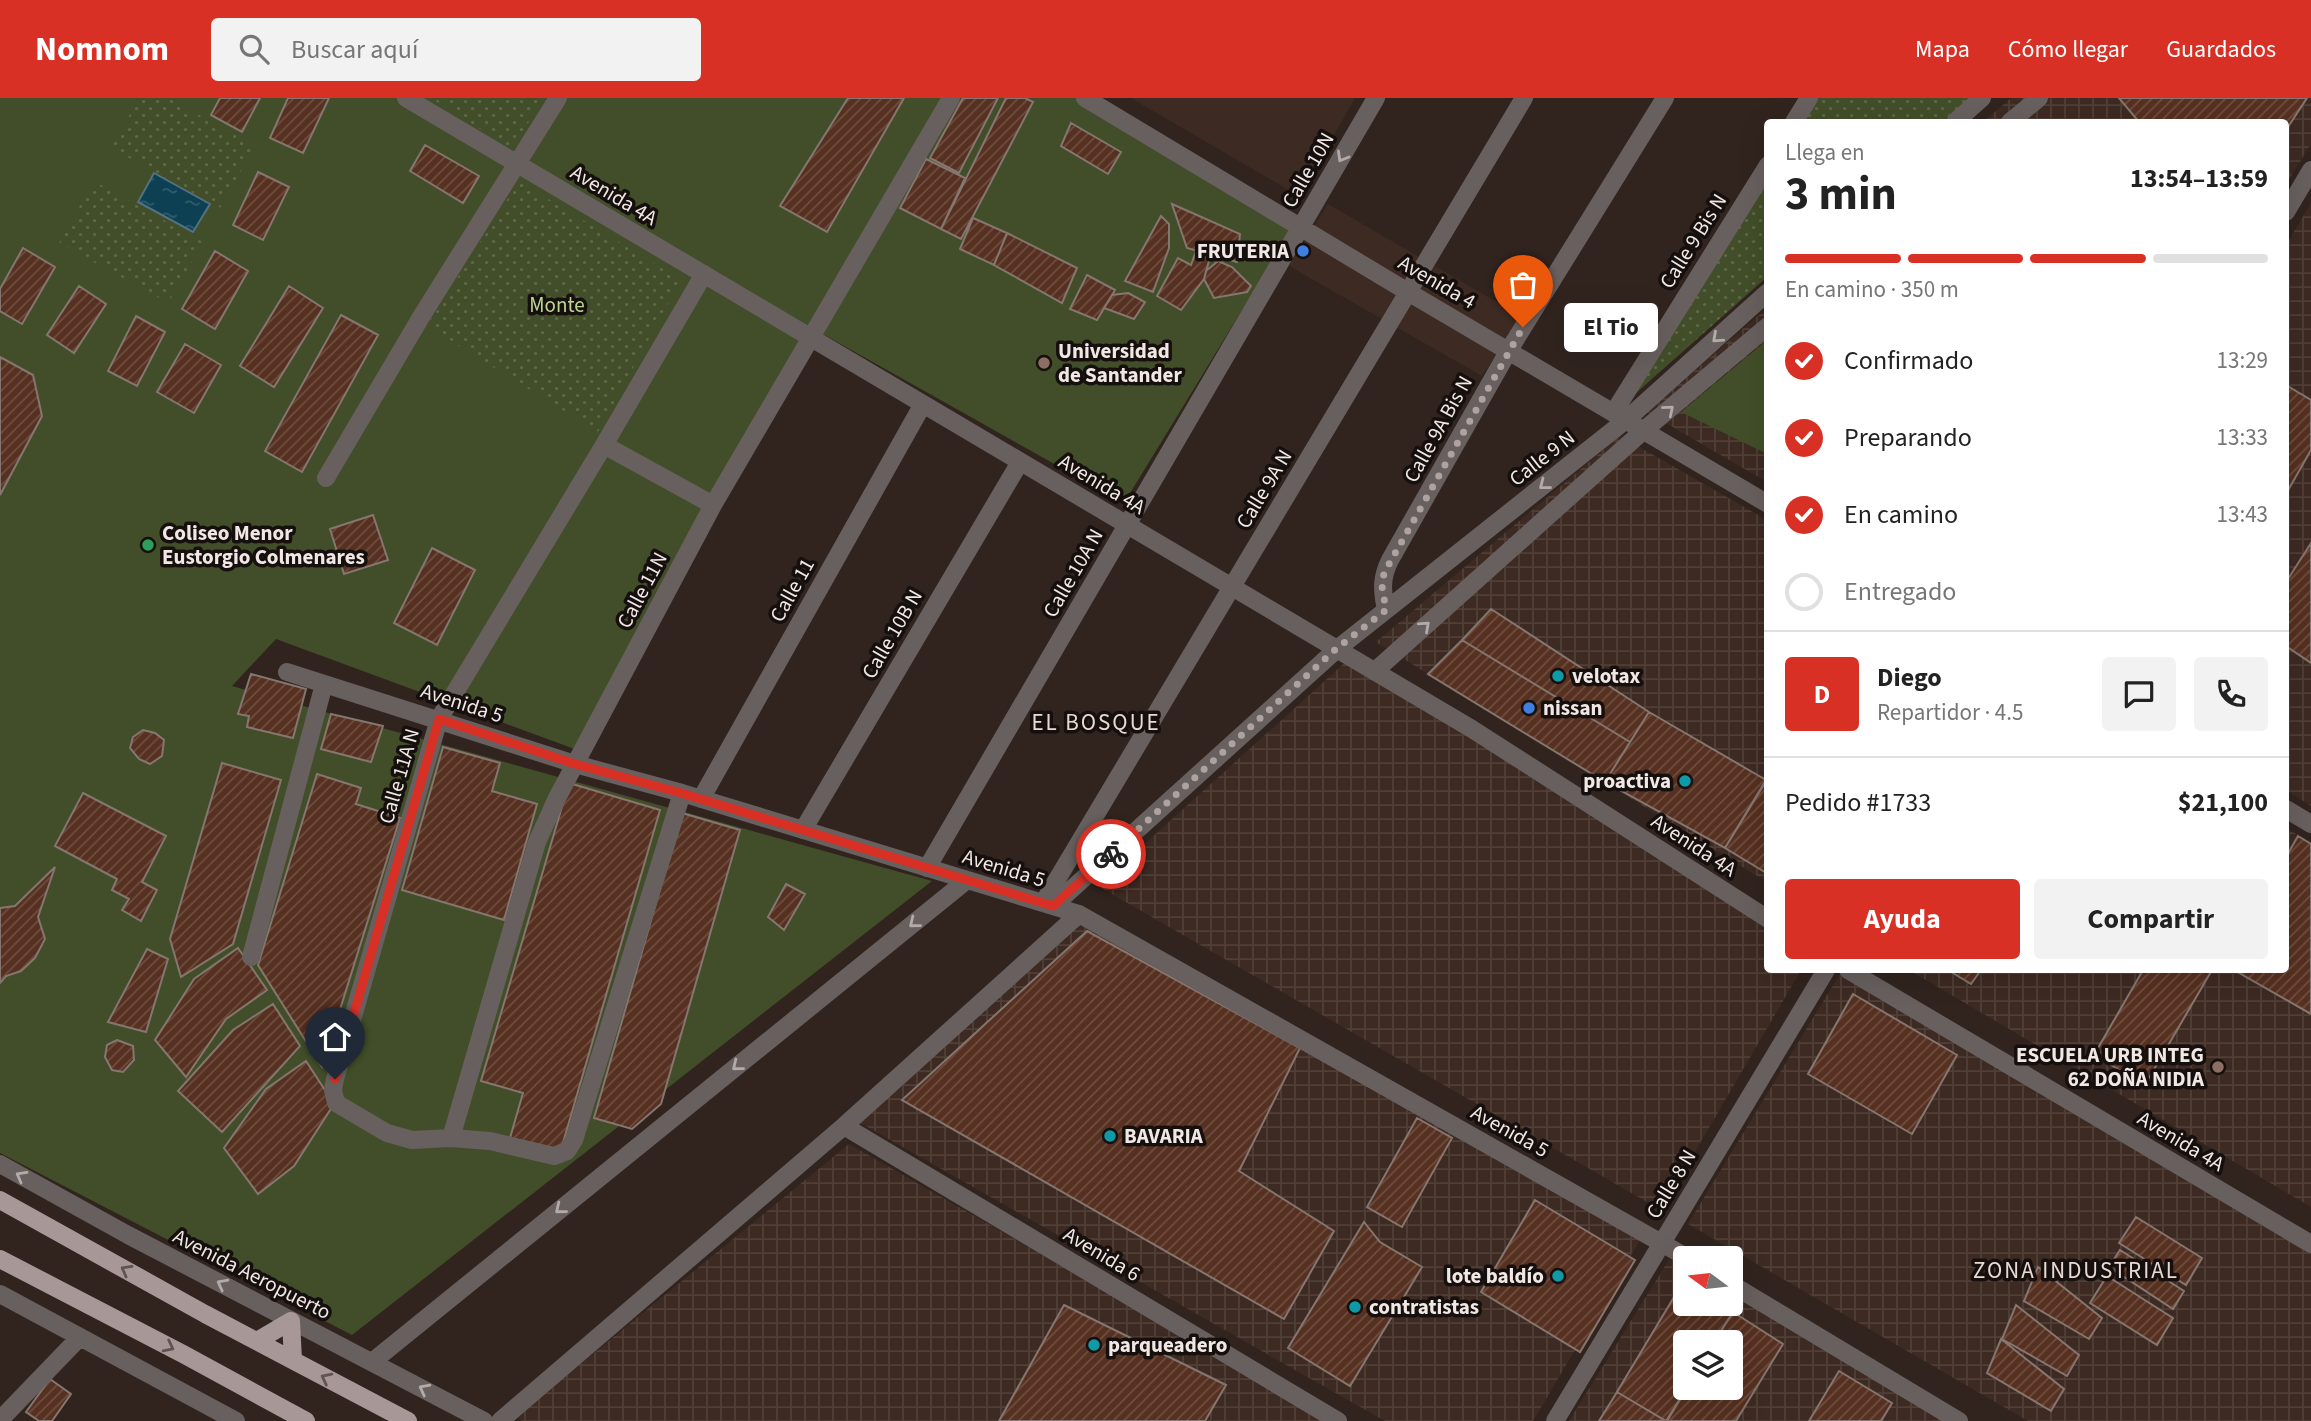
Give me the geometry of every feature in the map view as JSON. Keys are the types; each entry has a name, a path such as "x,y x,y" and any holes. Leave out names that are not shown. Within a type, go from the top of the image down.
{"main road":[{"path":"0,1200 408,1421"},
{"path":"0,1259 306,1421"},
{"path":"257,1341 291,1321 293,1360"}],"street":[{"name":"Avenida 4A","path":"406,98 1472,729 1764,916"},
{"path":"326,478 421,317 558,98"},
{"name":"Calle 11N","path":"451,1138 537,842 575,764 713,505 951,98"},
{"name":"Avenida 4","path":"1085,98 1764,502"},
{"name":"Calle 10N","path":"1301,228 1376,98"},
{"name":"Calle 9A N","path":"1048,905 1231,587 1524,98"},
{"name":"Calle 9A Bis N","path":"1386,610 1382,586 1384,573 1509,350 1665,98"},
{"path":"1958,119 1982,98"},
{"path":"2014,119 2039,98"},
{"path":"1796,119 1807,99"},
{"path":"2289,207 2311,170"},
{"name":"Calle 9 Bis N","path":"1620,416 1764,172"},
{"name":"Calle 10A N","path":"927,868 1301,228"},
{"name":"Calle 11A N","path":"681,793 574,1140 567,1151 554,1156 490,1141 451,1138 412,1140 387,1133 336,1103 333,1090 439,719 704,274"},
{"name":"Calle 9 N","path":"1048,905 1336,649 1764,295"},
{"path":"1375,671 1643,431 1764,329"},
{"name":"Calle 11","path":"701,799 923,404"},
{"path":"604,445 713,505"},
{"name":"Calle 10B N","path":"803,830 1020,462"},
{"name":"Avenida 5","path":"286,672 575,764 681,793 1079,914 1673,1249"},
{"path":"251,957 324,684"},
{"path":"2289,811 2311,824"},
{"path":"372,1362 967,880"},
{"path":"500,1421 844,1126 1079,914"},
{"name":"Calle 8 N","path":"1555,1421 1824,973"},
{"name":"Avenida 4A","path":"1853,973 2311,1244"},
{"name":"Avenida 6","path":"844,1126 1338,1421"},
{"name":"Avenida Aeropuerto","path":"0,1164 128,1235 484,1421"},
{"path":"1743,1291 1959,1421"},
{"path":"0,1294 236,1421"},
{"path":"0,1420 80,1337"}],"shaded area":[{"path":"1131,98 1355,98 1299,196"},
{"path":"2011,98 2311,98 2311,144 2289,179 2289,119 1986,119"},
{"path":"2311,203 2311,806 2289,792 2289,240"},
{"path":"1328,204 1521,316 1482,376 1289,266"},
{"path":"1764,311 1764,480 1647,412"},
{"path":"1620,436 1764,518 1764,880 1376,642"},
{"path":"1350,658 1764,911 1764,973 1799,973 1661,1210 1098,886"},
{"path":"2289,830 2311,843 2311,1207 1914,973 2289,973"},
{"path":"1072,916 1640,1240 1533,1421 1385,1421 857,1121"},
{"path":"1843,973 2311,1237 2311,1421 2028,1421 1743,1256 1743,1246 1726,1246 1688,1224"},
{"path":"849,1144 1332,1421 522,1421 516,1417"},
{"path":"1670,1258 1673,1260 1673,1316 1743,1316 1743,1300 1956,1421 1569,1421"}],"green space":[{"path":"0,98 1092,98 1297,220 1124,503 821,333 580,751 276,639 232,686 932,881 352,1335 0,1153"},
{"path":"139,98 168,98 255,146 220,208 111,148"},
{"path":"431,98 542,98 513,150"},
{"path":"1802,98 1970,98 1946,119 1788,119"},
{"path":"1764,157 1764,280 1618,409 1610,403"},
{"path":"94,181 203,242 168,303 59,243"},
{"name":"Monte","path":"519,181 681,280 598,432 427,326"},
{"path":"1764,343 1764,453 1681,412"}],"water":[{"path":"154,173 210,204 193,232 138,202"}],"building":[{"path":"220,98 260,98 242,132 211,115"},
{"path":"288,98 329,98 303,153 270,138"},
{"path":"848,98 904,98 827,232 780,206"},
{"path":"963,98 998,98 959,173 930,158"},
{"path":"1006,98 1025,98 1033,102 961,239 941,229"},
{"path":"2119,98 2307,98 2289,125 2289,119 2136,119"},
{"path":"1071,123 1121,152 1108,174 1061,146"},
{"path":"425,145 479,176 463,203 410,171"},
{"path":"926,159 965,178 941,229 900,208"},
{"path":"258,172 289,187 263,240 233,225"},
{"path":"1172,204 1240,234 1237,262 1187,248"},
{"path":"1161,216 1169,224 1169,248 1153,292 1125,281"},
{"path":"973,218 1007,233 994,265 960,249"},
{"path":"1007,233 1077,268 1062,303 994,265"},
{"path":"23,248 55,267 22,324 0,311 0,289"},
{"path":"215,251 248,271 215,329 182,309"},
{"path":"1196,251 1210,257 1204,279 1181,310 1157,296 1178,258 1191,265"},
{"path":"1218,261 1232,267 1251,286 1247,292 1214,298 1204,279 1206,271"},
{"path":"1087,275 1115,290 1097,320 1070,309"},
{"path":"79,286 106,304 74,353 47,335"},
{"path":"289,286 323,308 274,387 240,366"},
{"path":"1128,293 1145,302 1134,319 1104,308 1112,295"},
{"path":"341,315 378,335 302,472 265,451"},
{"path":"136,316 165,332 137,386 108,371"},
{"path":"185,344 221,365 194,413 157,392"},
{"path":"0,357 33,375 42,416 0,495"},
{"path":"2289,387 2311,400 2311,450 2289,489"},
{"path":"373,515 388,560 344,574 330,529"},
{"path":"2311,543 2311,663 2289,648 2289,577"},
{"path":"432,548 475,570 437,645 394,623"},
{"name":"velotax","path":"1491,609 1649,712 1630,742 1462,640"},
{"name":"nissan","path":"1462,640 1630,742 1605,782 1428,674"},
{"path":"251,674 306,689 293,738 247,727 249,716 238,714"},
{"name":"proactiva","path":"1649,712 1764,779 1764,783 1725,848 1605,782"},
{"path":"331,714 383,726 371,762 321,749"},
{"path":"143,730 155,733 164,740 162,756 150,764 139,759 130,748 133,737"},
{"path":"443,747 500,763 492,791 537,804 504,920 402,890"},
{"path":"222,763 281,780 233,944 181,977 170,939"},
{"path":"317,774 361,788 356,804 400,818 322,1067 258,965"},
{"path":"569,783 660,810 560,1153 510,1138 523,1093 481,1081"},
{"path":"1764,785 1764,872 1725,848"},
{"path":"83,793 166,836 142,882 157,890 141,921 122,910 129,899 112,890 117,879 55,846"},
{"path":"682,813 740,830 661,1104 632,1129 594,1118"},
{"path":"2298,836 2311,844 2311,1014 2239,973 2289,973 2289,852"},
{"path":"55,867 38,917 45,939 35,958 21,971 6,976 0,983 0,908 15,906"},
{"path":"786,884 805,894 784,930 768,917"},
{"name":"BAVARIA","path":"1087,931 1300,1048 1239,1171 1334,1231 1284,1319 902,1100"},
{"path":"238,948 267,990 226,1019 186,1077 155,1040 194,979"},
{"path":"147,949 168,959 146,1032 108,1022"},
{"path":"1953,973 1979,973 1971,984"},
{"path":"2141,973 2210,973 2145,1085 2094,1055"},
{"path":"1853,994 1957,1055 1912,1134 1808,1074"},
{"path":"273,1004 300,1046 222,1132 178,1091 233,1030"},
{"path":"117,1040 133,1046 134,1060 123,1072 112,1070 105,1057 107,1045"},
{"path":"306,1061 334,1104 294,1166 258,1194 224,1148 266,1089"},
{"path":"1417,1118 1452,1138 1402,1227 1367,1207"},
{"name":"lote baldío","path":"1535,1200 1635,1260 1580,1352 1481,1292"},
{"path":"2136,1217 2202,1258 2186,1285 2119,1243"},
{"name":"contratistas","path":"1364,1222 1380,1242 1422,1267 1350,1386 1288,1348"},
{"path":"2120,1250 2184,1291 2173,1309 2109,1267"},
{"path":"2038,1267 2102,1318 2089,1339 2024,1301"},
{"path":"2107,1276 2173,1318 2157,1345 2090,1303"},
{"path":"1673,1299 1673,1316 1730,1316 1722,1330 1673,1330 1673,1400 1679,1400 1666,1421 1617,1392"},
{"name":"parqueadero","path":"1064,1305 1226,1385 1205,1421 999,1421"},
{"path":"2016,1305 2079,1355 2067,1376 2002,1339"},
{"path":"1730,1316 1739,1316 1783,1344 1736,1421 1667,1421 1680,1400 1743,1400 1743,1330 1722,1330"},
{"path":"2001,1339 2064,1389 2051,1411 1987,1373"},
{"path":"1839,1371 1892,1403 1881,1421 1809,1421"},
{"path":"50,1379 71,1394 52,1421 39,1421 26,1412"},
{"path":"1617,1392 1666,1421 1599,1421"}],"way so far":[{"path":"1111,854 1336,649 1386,610 1382,586 1384,573 1523,327"}],"place":[{"name":"FRUTERIA","path":"1303,251"},
{"name":"El Tio","path":"1523,327"},
{"name":"Universidad de Santander","path":"1044,363"},
{"name":"Coliseo Menor Eustorgio Colmenares","path":"148,545"},
{"name":"velotax","path":"1558,676"},
{"name":"nissan","path":"1529,708"},
{"name":"proactiva","path":"1685,781"},
{"name":"ESCUELA URB INTEG 62 DOÑA NIDIA","path":"2218,1067"},
{"name":"BAVARIA","path":"1110,1136"},
{"name":"lote baldío","path":"1558,1276"},
{"name":"contratistas","path":"1355,1307"},
{"name":"parqueadero","path":"1094,1345"}],"district":[{"name":"EL BOSQUE","path":"1096,722"},
{"name":"ZONA INDUSTRIAL","path":"2076,1270"}],"route":[{"path":"335,1079 439,719 575,764 681,793 1053,906 1111,854"}]}
